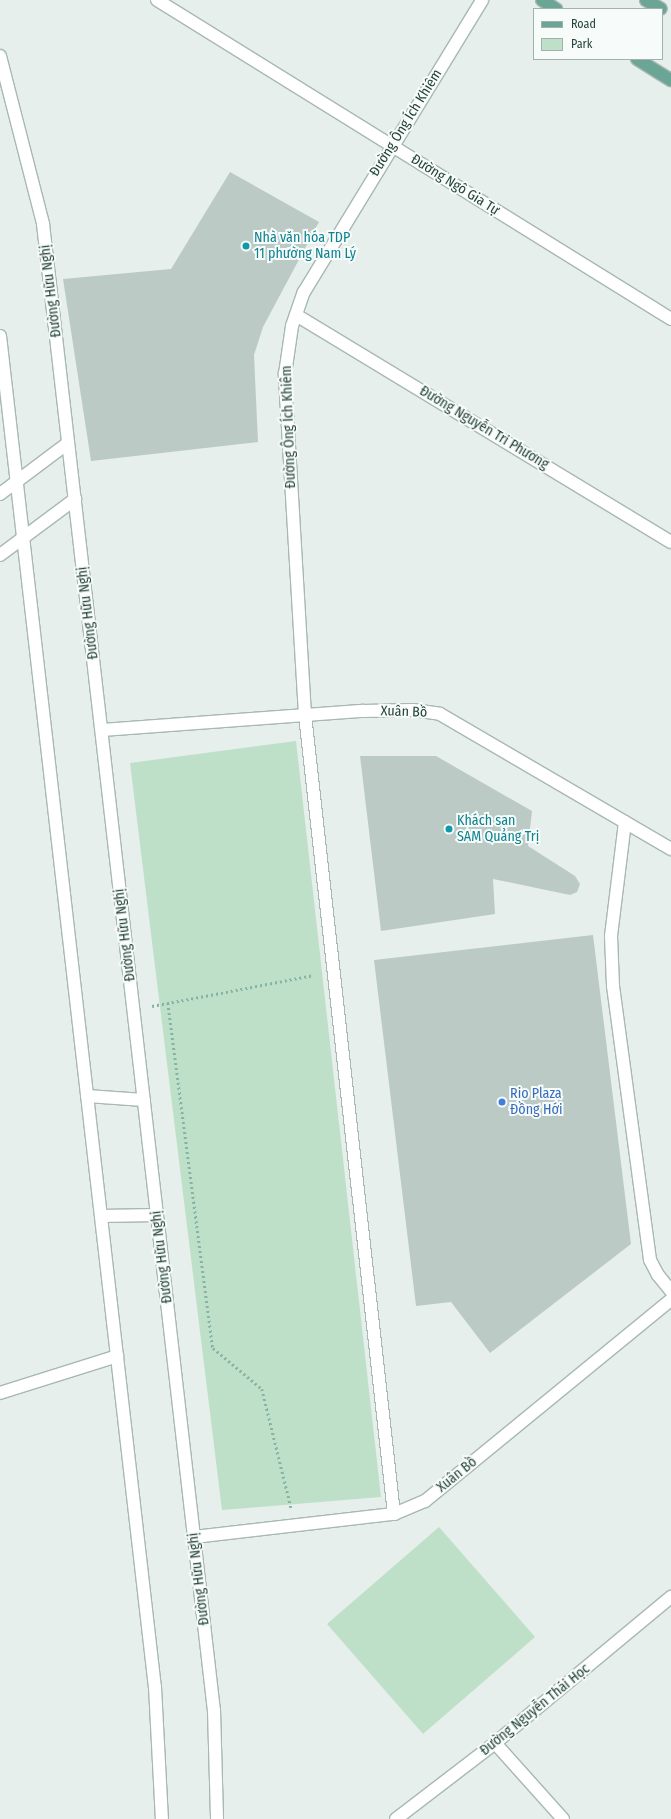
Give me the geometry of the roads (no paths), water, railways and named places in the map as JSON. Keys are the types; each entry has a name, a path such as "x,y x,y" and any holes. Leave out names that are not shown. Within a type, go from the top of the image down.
{"main road":[{"path":"542,0 554,8"},
{"path":"646,0 660,8"},
{"path":"639,60 671,80"}],"street":[{"name":"Đường Ngô Gia Tự","path":"157,0 671,319"},
{"name":"Đường Ông Ích Khiêm","path":"394,1514 304,715 285,374 296,315 304,292 391,146 482,0"},
{"name":"Đường Hữu Nghị","path":"0,56 43,224 214,1710 217,1819"},
{"name":"Đường Nguyễn Tri Phương","path":"296,315 671,542"},
{"path":"0,336 155,1687 162,1819"},
{"path":"0,494 68,443"},
{"path":"0,555 75,499"},
{"name":"Xuân Bồ","path":"102,730 363,711 413,710 440,714 671,849"},
{"path":"625,822 611,936 613,986 650,1260 658,1275 671,1291"},
{"path":"87,1096 144,1100"},
{"path":"101,1216 157,1215"},
{"name":"Xuân Bồ","path":"194,1537 394,1514 425,1501 671,1300"},
{"path":"0,1393 117,1356"},
{"name":"Đường Nguyễn Thái Học","path":"396,1819 495,1743 671,1597"},
{"path":"495,1743 564,1819"}],"place":[{"name":"Nhà văn hóa TDP 11 phường Nam Lý","path":"246,246"},
{"name":"Khách sạn SAM Quảng Trị","path":"449,829"},
{"name":"Rio Plaza Đồng Hới","path":"502,1102"}]}
